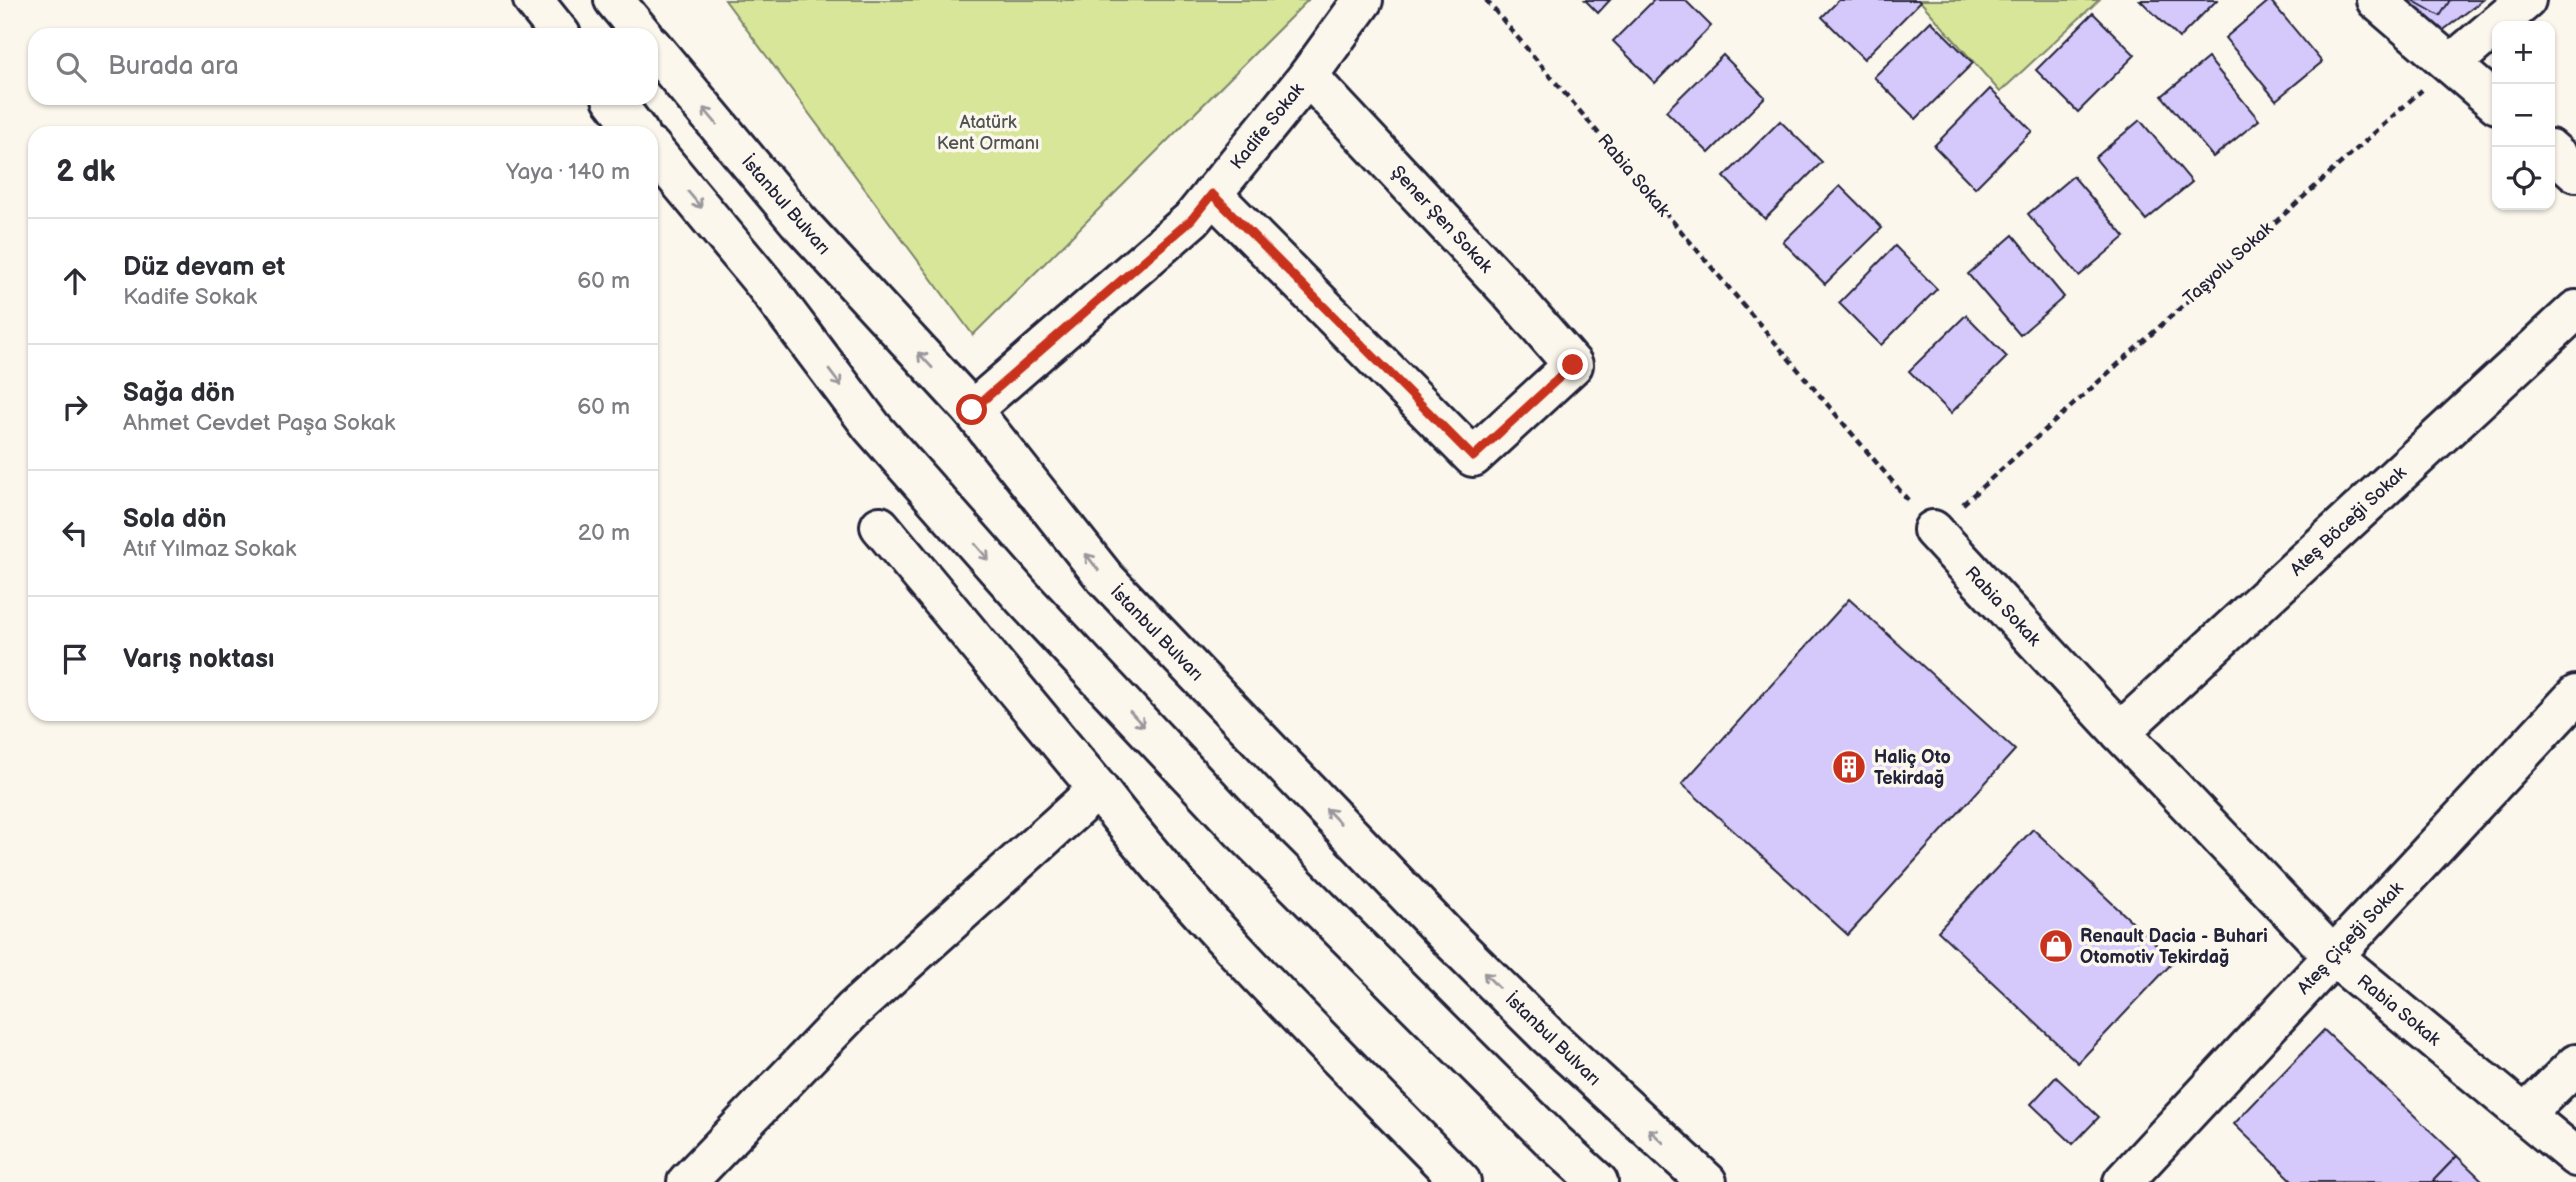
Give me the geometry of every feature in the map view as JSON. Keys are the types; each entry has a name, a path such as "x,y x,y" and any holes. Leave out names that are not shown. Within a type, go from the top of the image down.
{"main road":[{"path":"533,0 555,28"},
{"path":"614,0 637,28"},
{"name":"Kadife Sokak","path":"972,410 1192,219 1308,76 1363,0"},
{"path":"2376,0 2492,100"},
{"path":"2451,64 2526,0"},
{"name":"İstanbul Bulvarı","path":"658,53 797,221 972,410 1114,587 1475,964 1546,1035 1707,1182"},
{"name":"Şener Şen Sokak","path":"1212,194 1473,457 1573,365 1508,290 1308,76"},
{"path":"617,105 633,126"},
{"path":"2555,153 2576,172"},
{"path":"658,155 763,282 872,427 1023,598 1241,830 1554,1142 1598,1182"},
{"name":"Ateş Böceği Sokak","path":"2120,732 2576,310"},
{"path":"880,526 1131,831 1232,946 1461,1182"},
{"name":"Rabia Sokak","path":"1933,530 2333,956 2576,1157"},
{"name":"Ateş Çiçeği Sokak","path":"2123,1182 2576,695"},
{"path":"687,1182 854,1009 1098,789"},
{"path":"2525,1114 2576,1064"}],"path":[{"name":"Rabia Sokak","path":"1486,0 1933,530"},
{"name":"Taşyolu Sokak","path":"1933,530 2451,64"}],"green space":[{"name":"Atatürk Kent Ormanı","path":"725,0 1308,0 973,335"},
{"path":"1919,0 2099,0 2000,92"}],"building":[{"path":"1585,0 1610,0 1598,13"},
{"path":"1654,0 1685,0 1711,26 1655,83 1613,41"},
{"path":"1839,0 1920,2 1864,59 1822,17"},
{"path":"2140,0 2217,0 2179,38"},
{"path":"2270,0 2322,62 2276,100 2225,38"},
{"path":"2388,0 2483,0 2433,38"},
{"path":"2412,0 2450,0 2440,16"},
{"path":"2093,13 2135,55 2078,112 2036,70"},
{"path":"1931,21 1973,63 1916,119 1874,77"},
{"path":"1723,55 1765,97 1709,153 1666,111"},
{"path":"2208,58 2259,120 2213,157 2162,96"},
{"path":"1990,89 2032,131 1975,188 1934,146"},
{"path":"2140,120 2192,182 2146,220 2095,158"},
{"path":"1780,121 1822,162 1765,219 1724,177"},
{"path":"2073,176 2125,237 2079,276 2028,214"},
{"path":"1840,186 1882,228 1825,284 1783,242"},
{"path":"2013,235 2064,297 2020,335 1968,274"},
{"path":"1895,246 1937,289 1881,345 1839,303"},
{"path":"1966,315 2007,357 1951,413 1909,371"},
{"name":"Haliç Oto Tekirdağ","path":"1849,599 2015,750 1848,935 1682,784"},
{"name":"Renault Dacia - Buhari Otomotiv Tekirdağ","path":"2033,829 2174,961 2078,1063 1938,931"},
{"path":"2324,1030 2457,1156 2432,1182 2294,1182 2234,1124"},
{"path":"2056,1077 2099,1117 2073,1144 2031,1104"},
{"path":"2457,1156 2484,1182 2432,1182"}],"place":[{"name":"Haliç Oto Tekirdağ","path":"1849,767"},
{"name":"Renault Dacia - Buhari Otomotiv Tekirdağ","path":"2056,946"}],"route":[{"path":"972,410 1192,219 1212,194 1473,457 1573,365"}]}
